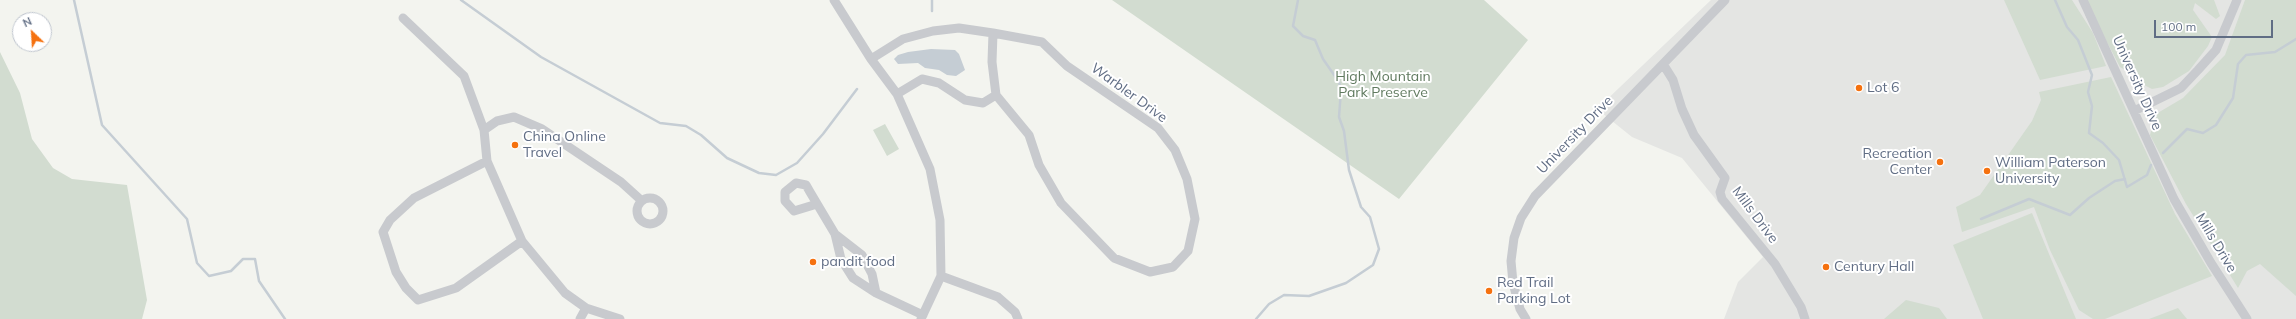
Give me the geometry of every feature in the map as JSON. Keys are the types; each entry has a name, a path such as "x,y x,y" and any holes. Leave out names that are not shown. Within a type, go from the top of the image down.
{"street":[{"path":"834,0 871,59 897,94 930,169 940,220 941,276 922,317 876,293 853,278 846,268 837,248 835,234"},
{"name":"University Drive","path":"1526,319 1520,309 1513,283 1511,261 1514,238 1521,218 1535,196 1725,0"},
{"name":"University Drive","path":"2083,0 2165,179"},
{"path":"2134,111 2181,88 2198,70 2216,50 2237,0"},
{"path":"403,18 464,76 484,130 487,161 522,241 565,293 586,308 620,319"},
{"name":"Warbler Drive","path":"871,59 903,39 933,31 959,28 993,32 1042,42 1067,66 1158,128 1175,150 1187,179 1194,219 1188,251 1173,267 1150,272 1114,258 1061,203 1039,165 1029,135 996,95"},
{"path":"897,94 922,79 939,83 965,100 983,103 996,95 992,62 993,32"},
{"name":"Mills Drive","path":"1663,64 1673,80 1687,123 1725,178 1720,192 1722,199 1775,264 1801,307 1805,319"},
{"path":"484,130 497,122 514,117 542,129 621,182 642,201"},
{"path":"487,161 414,198 390,220 383,232 396,272 406,288 418,300 456,288 522,241"},
{"name":"Mills Drive","path":"2165,179 2211,263 2247,319"},
{"path":"817,204 835,234 862,255 872,274 876,293"},
{"path":"941,276 998,297 1015,312 1018,319"},
{"path":"580,319 586,308"}],"shaded area":[{"name":"William Paterson University","path":"1711,0 2296,0 2296,319 1724,319 1738,282 1763,257 1682,158 1632,137 1597,109"},
{"path":"931,49 955,50 959,54 965,70 956,76 947,75 939,70 925,68 918,63 898,64 894,59 898,55 908,52"}],"green space":[{"name":"High Mountain Park Preserve","path":"1112,0 1484,0 1528,40 1399,199"},
{"path":"2004,0 2072,0 2093,33 2106,66 2040,80"},
{"path":"2085,0 2214,0 2220,16 2216,19 2195,3 2193,10 2212,37 2208,46 2189,71 2163,87 2152,89 2142,84 2134,75 2120,67"},
{"path":"2245,0 2296,0 2296,296 2260,264 2247,271 2238,288 2186,204 2150,135 2156,114 2183,98 2225,55"},
{"path":"0,52 20,93 32,139 53,168 72,179 127,185 147,300 142,319 0,319"},
{"path":"2111,77 2175,214 2212,276 2105,319 2093,319 2079,310 2050,250 2034,207 1962,232 1956,207 1980,195 2032,121 2041,100 2039,92"},
{"path":"885,124 899,149 887,156 873,130"},
{"path":"2032,213 2076,319 1983,319 1953,245"},
{"path":"1906,300 1939,308 1947,319 1884,319"},
{"path":"2178,308 2187,319 2149,319"}],"waterway":[{"path":"74,0 102,125 187,219 197,263 209,276 231,271 243,259 255,259 259,281 285,319"},
{"path":"461,0 541,57 660,123 686,126 701,135 727,158 759,173 776,175 797,163 823,134 857,89"},
{"path":"932,0 932,11"},
{"path":"1256,319 1269,304 1284,295 1309,296 1346,283 1373,265 1379,249 1370,217 1361,207 1349,170 1344,131 1339,117 1341,90 1339,82 1323,59 1315,40 1303,36 1293,26 1298,0"},
{"path":"2055,0 2067,27 2078,40 2092,75 2088,92 2092,106 2089,133 2103,143 2119,160 2127,187 2147,175 2151,165"},
{"path":"2163,153 2187,129 2203,133 2216,125 2233,98 2238,64 2246,55 2275,52 2296,39"},
{"path":"1981,219 2029,199 2070,215 2089,198 2115,181 2125,179"}],"place":[{"name":"Lot 6","path":"1859,88"},
{"name":"China Online Travel","path":"515,145"},
{"name":"Recreation Center","path":"1940,162"},
{"name":"William Paterson University","path":"1987,171"},
{"name":"pandit food","path":"813,262"},
{"name":"Century Hall","path":"1826,267"},
{"name":"Red Trail Parking Lot","path":"1489,291"}]}
